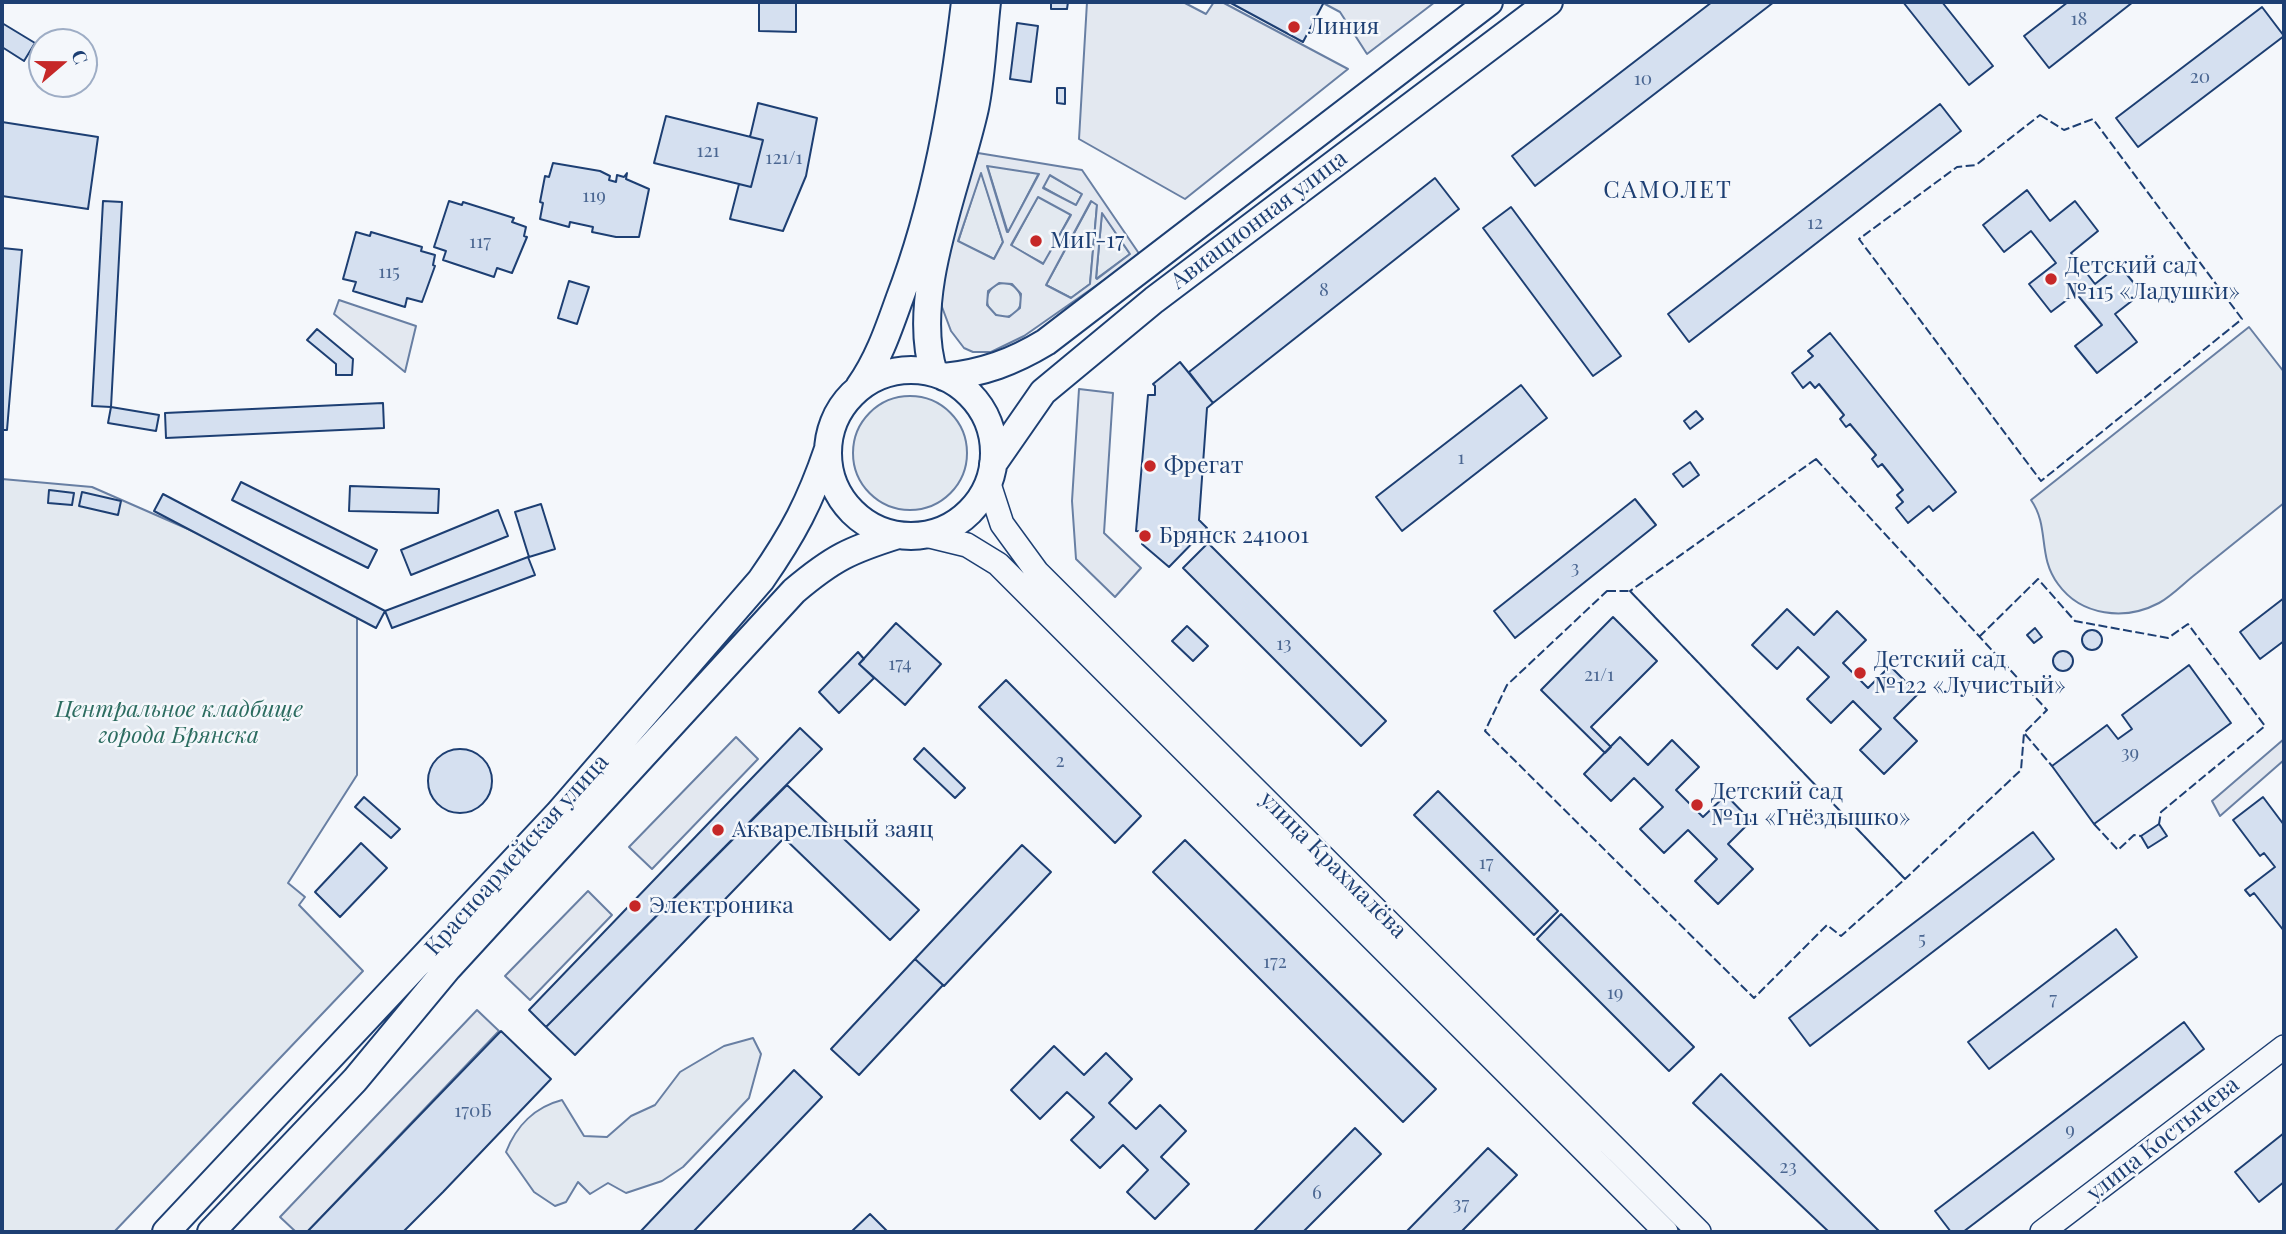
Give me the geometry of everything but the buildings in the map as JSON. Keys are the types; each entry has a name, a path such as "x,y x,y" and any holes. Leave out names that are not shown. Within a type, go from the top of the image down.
{"main road":[{"path":"858,389 875,378 894,372 939,375 967,391 983,412 992,437 991,474 974,508 953,525 926,535 898,535 875,528 855,514 839,496 830,473 828,449 837,415 875,365 909,275 939,173 953,101 965,2"},
{"path":"939,375 925,328 931,278 976,105 987,2"},
{"name":"Авиационная улица","path":"939,375 975,374 1015,360 1046,342 1489,2"},
{"name":"Авиационная улица","path":"991,474 1043,392 1154,300 1549,2"},
{"name":"Красноармейская улица","path":"166,1232 558,814 761,580 790,540 809,505 828,449"},
{"name":"улица Крахмалёва","path":"991,474 1002,524 1037,572 1699,1232"},
{"name":"Красноармейская улица","path":"211,1232 355,1080 448,968 794,591 850,550 898,535"},
{"name":"улица Крахмалёва","path":"926,535 967,545 998,565 1666,1232"},
{"name":"улица Костычева","path":"2042,1232 2284,1047"}],"green space":[{"path":"987,165 1039,173 1008,233"},
{"path":"981,171 1003,242 994,259 958,242"},
{"path":"1049,175 1082,194 1076,206 1043,187"},
{"path":"1038,196 1071,214 1044,264 1011,246"},
{"path":"1092,200 1097,205 1090,284 1071,298 1046,285"},
{"path":"1102,212 1130,254 1096,279"},
{"path":"1004,283 1016,288 1021,300 1016,312 1004,317 992,312 987,300 992,288"},
{"path":"2249,327 2284,372 2284,503 2159,603 2146,609 2118,613 2091,609 2079,603 2058,584 2052,573 2037,510 2031,500"},
{"path":"910,396 932,400 942,405 958,421 963,431 967,453 963,475 958,485 942,501 932,506 910,510 888,506 878,501 862,485 857,475 853,453 857,431 862,421 878,405 888,400"},
{"name":"Центральное кладбище города Брянска","path":"2,479 92,487 357,603 357,775 288,883 305,897 299,905 363,971 114,1232 2,1232"},
{"path":"753,1038 761,1054 749,1098 683,1167 662,1181 626,1193 608,1183 590,1194 578,1182 566,1202 555,1206 534,1192 506,1152 515,1134 528,1119 543,1107 562,1100 584,1136 607,1137 631,1116 655,1105 680,1072 724,1046"}],"shaded area":[{"path":"1087,2 1183,2 1206,14 1214,2 1222,2 1348,69 1185,199 1079,139"},
{"path":"1435,2 1367,54 1340,12 1325,4"},
{"path":"978,153 1082,170 1140,255 1024,336 991,352 973,352 964,348 951,331 942,307 941,274 947,240","holes":["987,166 1039,174 1007,232","981,173 1003,242 994,259 958,241","1050,175 1082,194 1076,205 1043,188","1038,197 1071,215 1043,264 1011,245","1091,201 1097,205 1090,284 1071,298 1046,285","1102,213 1130,254 1096,278","999,283 1012,284 1021,294 1020,308 1009,317 996,315 987,305 988,291"]},
{"path":"339,300 416,326 405,372 334,314"},
{"path":"1079,389 1113,393 1104,533 1141,568 1115,597 1076,559 1072,501"},
{"path":"736,737 758,759 652,869 629,847"},
{"path":"2284,739 2284,760 2220,816 2212,801"},
{"path":"588,891 612,915 530,1000 505,976"},
{"path":"477,1010 499,1031 307,1232 296,1232 280,1217"}],"fence":[{"path":"2040,115 2064,130 2093,119 2242,319 2041,481 1859,239 1957,167 1976,165 2040,115"},
{"path":"1816,459 2047,710 2024,733 2021,770 1905,879 1630,591 1816,459"},
{"path":"1979,637 2038,579 2075,621 2168,638 2188,624 2265,726 2161,812 2159,824"},
{"path":"1607,591 1630,591 1905,879 1841,936 1827,925 1754,998 1485,731 1507,685 1607,591"},
{"path":"2025,734 2052,766"},
{"path":"2094,824 2118,850 2134,835 2141,836"}],"place":[{"name":"Линия","path":"1294,27"},
{"name":"МиГ-17","path":"1036,241"},
{"name":"Детский сад №115 «Ладушки»","path":"2051,279"},
{"name":"Фрегат","path":"1150,466"},
{"name":"Брянск 241001","path":"1145,536"},
{"name":"Детский сад №122 «Лучистый»","path":"1860,673"},
{"name":"Детский сад №111 «Гнёздышко»","path":"1697,805"},
{"name":"Акварельный заяц","path":"718,830"},
{"name":"Электроника","path":"635,906"}],"district":[{"name":"САМОЛЕТ","path":"1668,191"}]}
